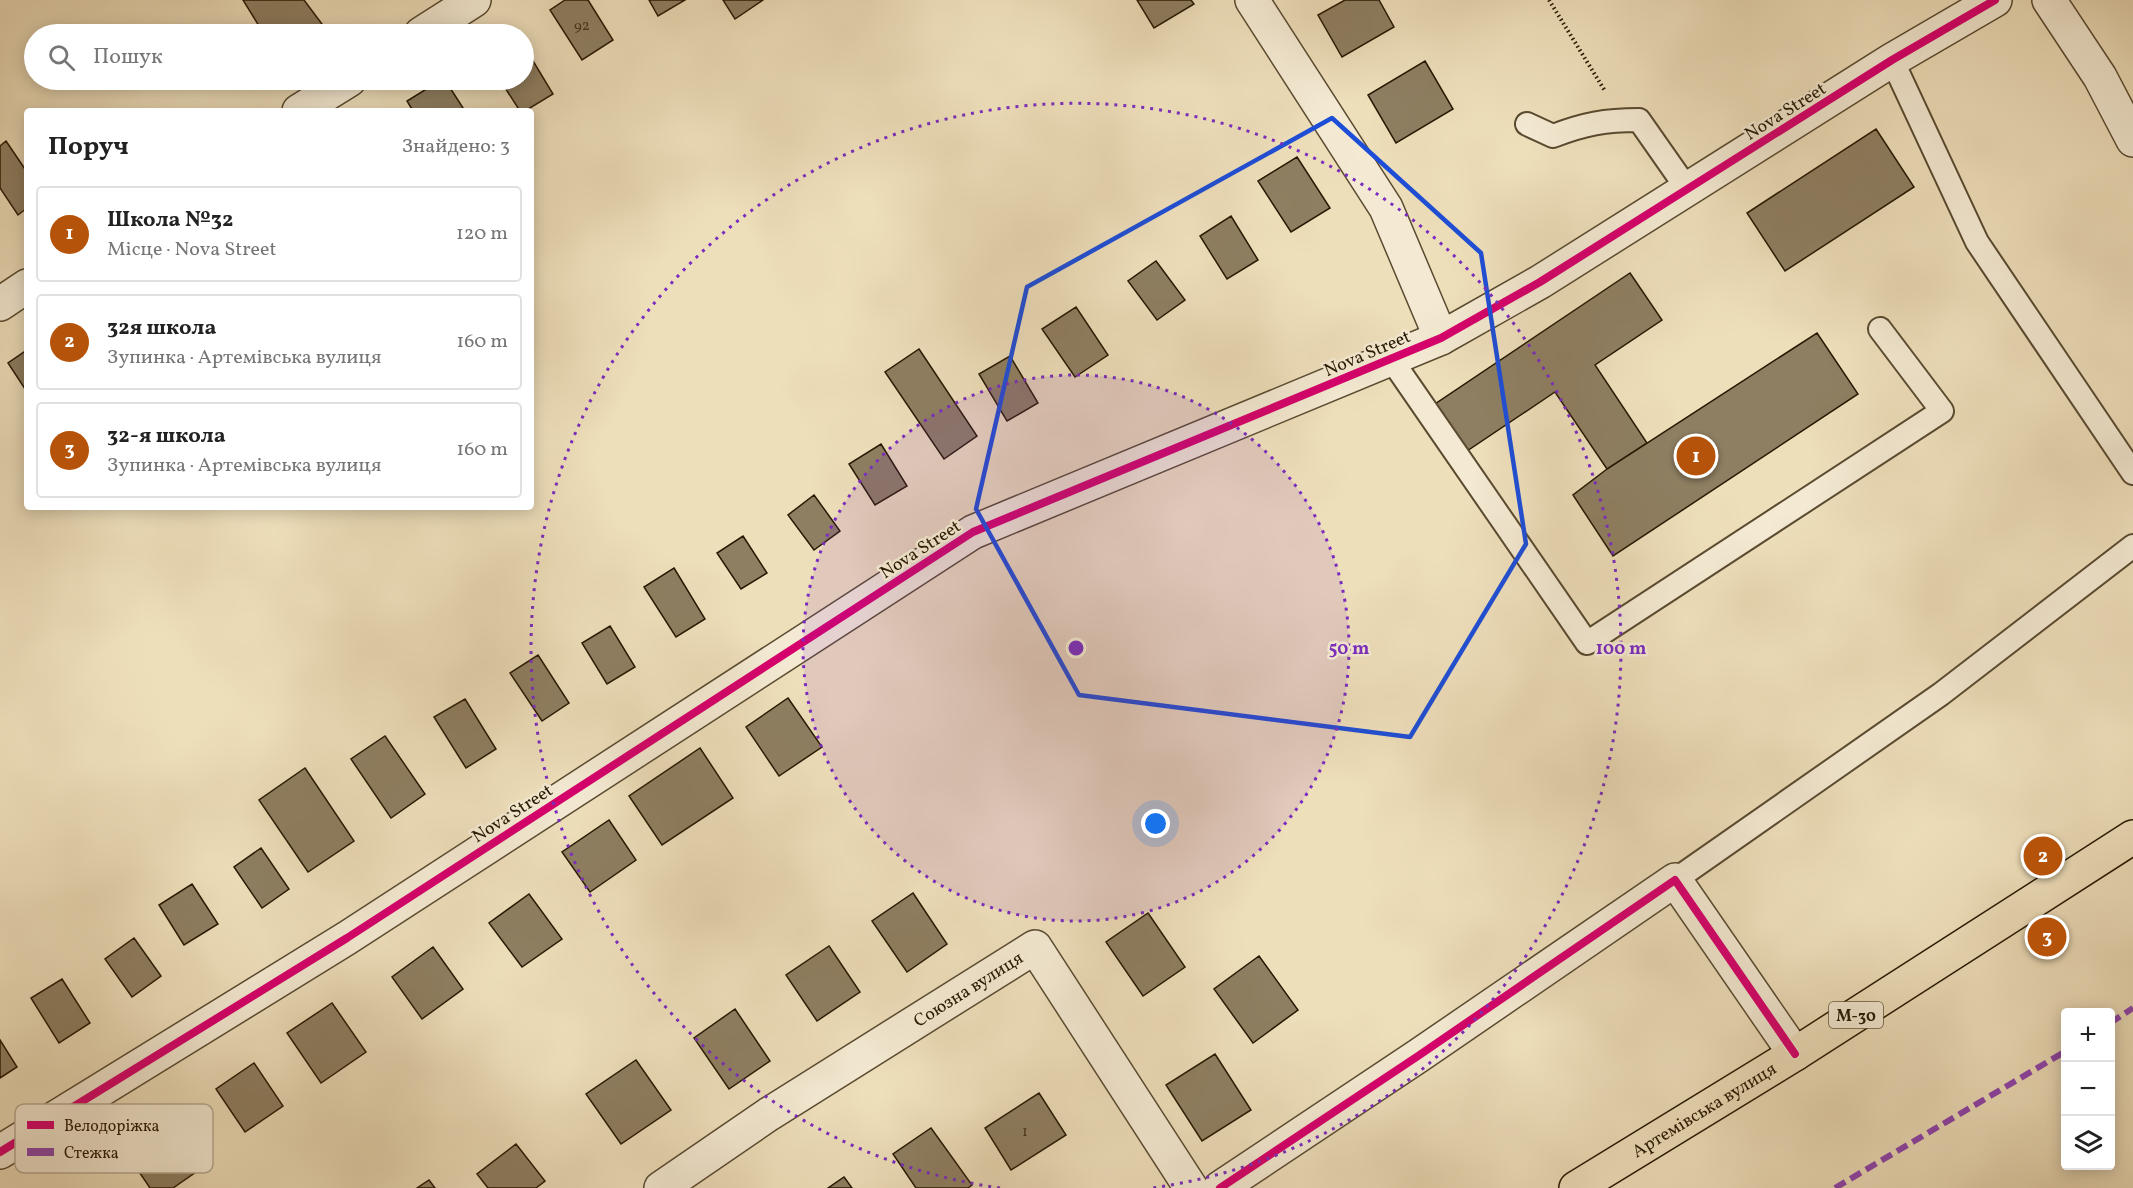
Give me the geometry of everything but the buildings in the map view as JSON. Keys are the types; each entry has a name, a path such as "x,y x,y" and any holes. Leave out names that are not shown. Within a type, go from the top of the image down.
{"highway":[{"name":"Артемівська вулиця","path":"1576,1188 1796,1054 2133,837"}],"street":[{"path":"437,24 474,0"},
{"path":"1252,0 1386,208 1441,338"},
{"name":"Nova Street","path":"78,1104 347,938 973,532 1441,338 1540,282 1892,60 1995,0"},
{"path":"2049,0 2100,77 2133,140"},
{"path":"304,108 333,90"},
{"path":"0,304 24,288"},
{"path":"1220,1188 1675,880 1796,1054"},
{"name":"Союзна вулиця","path":"661,1188 769,1114 1035,947 1191,1188"},
{"name":"Nova Street","path":"0,1152 15,1143"}],"lane":[{"path":"1892,60 1977,242 2133,473"},
{"path":"1527,124 1553,136 1582,124 1608,120 1639,120 1688,190"},
{"path":"1391,360 1587,643 1942,411 1880,329"},
{"path":"1675,880 1941,694 2133,546"}],"path":[{"path":"1549,0 1603,89 1639,120"}],"highlighted area":[{"path":"1332,118 1481,253 1526,544 1410,737 1079,695 976,509 1027,287"}],"marked path":[{"path":"2115,1020 2133,1008"},
{"path":"1835,1188 2061,1054"}],"cycle path":[{"path":"78,1104 347,938 973,532 1441,338 1540,282 1892,60 1995,0"},
{"path":"1220,1188 1675,880 1795,1054"},
{"path":"0,1152 15,1143"}],"place":[{"name":"Школа №32","path":"1696,456"},
{"name":"32я школа","path":"2043,856"},
{"name":"32-я школа","path":"2047,937"}]}
